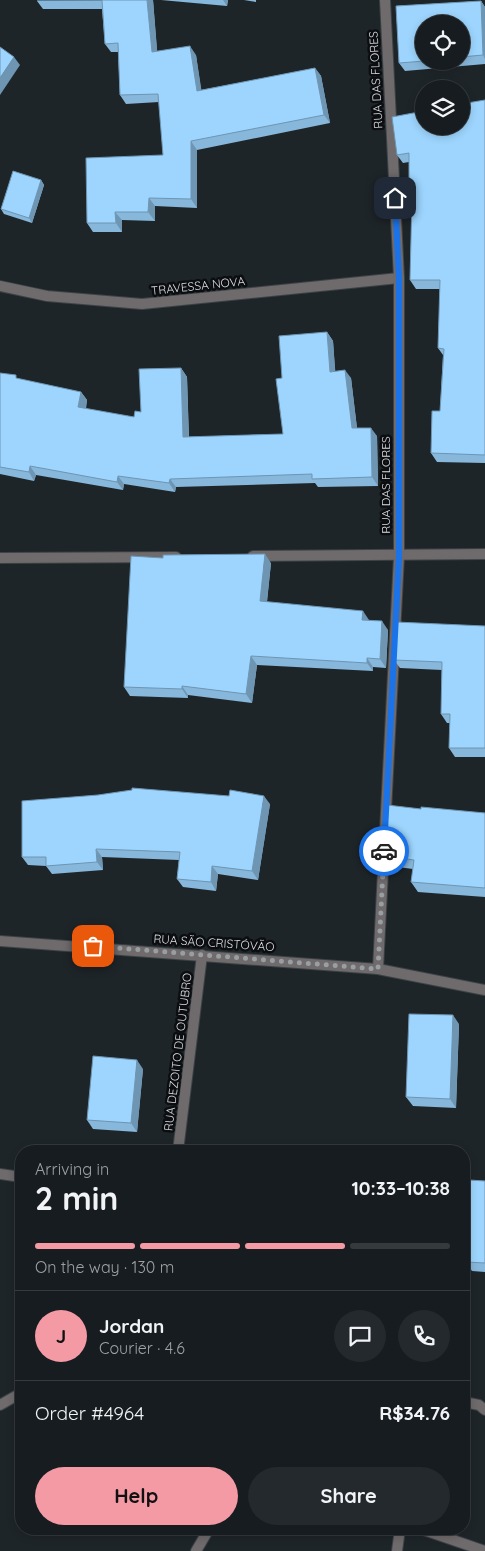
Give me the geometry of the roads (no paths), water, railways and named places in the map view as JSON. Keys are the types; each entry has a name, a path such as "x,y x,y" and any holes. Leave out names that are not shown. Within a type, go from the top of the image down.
{"street":[{"name":"RUA DAS FLORES","path":"378,969 399,556 399,278 385,0"},
{"name":"TRAVESSA NOVA","path":"0,286 46,296 142,304 399,278"},
{"path":"239,556 485,554"},
{"path":"0,558 190,557"},
{"name":"RUA SÃO CRISTÓVÃO","path":"0,941 378,969 485,990"},
{"name":"RUA DEZOITO DE OUTUBRO","path":"179,1145 202,955"},
{"path":"0,1174 15,1176"},
{"path":"0,1405 15,1396"},
{"path":"470,1403 479,1405 485,1410"},
{"path":"196,1551 205,1535"},
{"path":"397,1551 399,1535"},
{"path":"438,1535 485,1551"}]}
